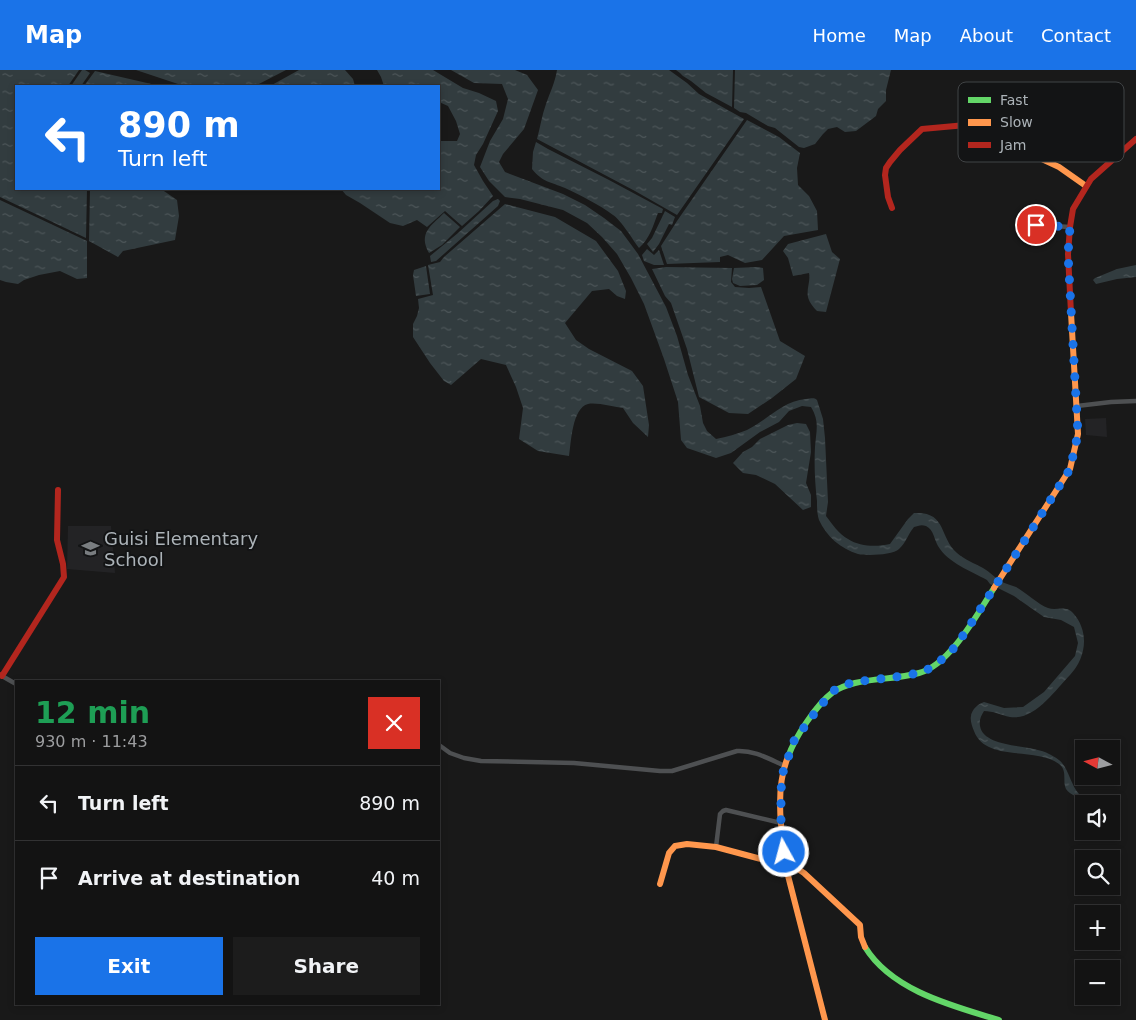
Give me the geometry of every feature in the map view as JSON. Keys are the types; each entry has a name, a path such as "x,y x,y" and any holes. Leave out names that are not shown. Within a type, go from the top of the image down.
{"main road":[{"path":"892,208 887,198 885,175 886,168 892,159 922,129 958,126"},
{"path":"1124,149 1136,138"},
{"path":"1048,162 1059,167 1086,186"},
{"path":"825,1020 784,860 781,823 782,775 796,738 832,692 839,687 854,682 924,672 944,658 956,646 1070,469 1078,434 1068,254 1070,227 1073,209 1086,186 1110,162"},
{"path":"1,675 64,577 57,540 58,490"},
{"path":"660,884 670,853 675,846 687,844 716,847 761,859 784,860 804,873 860,925 860,936 863,944 895,978 924,995 999,1020"}],"street":[{"path":"1036,225 1070,227"},
{"path":"1077,406 1136,401"},
{"path":"1,675 15,683"},
{"path":"440,746 450,753 480,761 574,763 672,771 737,751 745,751 785,766"},
{"path":"716,847 720,814 723,811 726,810 781,823"}],"shaded area":[{"path":"1106,418 1107,437 1086,435 1085,419"},
{"name":"Guisi Elementary School","path":"68,526 111,526 115,573 67,569"}],"water":[{"path":"0,70 79,70 69,85 15,85 15,190 87,190 86,238 0,197"},
{"path":"82,70 90,73 82,85 72,85"},
{"path":"136,70 286,70 257,85 181,85"},
{"path":"299,70 345,70 353,79 355,85 272,85"},
{"path":"377,70 433,70 463,88 496,101 498,111 476,155 474,165 493,196 462,226 445,211 427,227 417,220 403,226 390,223 346,195 342,190 440,190 440,141 457,141 460,134 448,106 440,102 440,85 384,85"},
{"path":"451,70 515,70 527,75 538,90 524,129 503,154 499,162 505,172 563,194 585,205 621,231 638,254 666,307 700,406 703,423 707,431 716,439 747,430 782,407 797,400 816,399 823,419 825,438 828,502 826,516 845,537 863,545 880,546 890,544 914,513 925,513 937,521 951,547 963,558 986,570 1002,582 1016,587 1044,606 1051,609 1067,609 1073,613 1082,628 1084,645 1080,661 1070,675 1044,703 1028,714 1010,717 984,711 980,718 980,726 983,733 990,739 1042,751 1058,759 1080,795 1075,796 1066,789 1064,773 1059,764 1038,756 1000,751 989,747 980,741 974,731 971,719 974,709 984,702 1004,708 1023,707 1044,692 1075,656 1078,643 1074,627 1061,620 1044,617 1014,596 954,562 942,552 932,532 926,526 914,527 899,549 886,554 858,554 846,549 835,541 822,526 818,515 815,468 817,431 814,412 811,407 802,406 789,411 779,422 760,432 731,453 716,458 687,448 681,440 678,402 664,359 644,304 617,254 587,223 563,210 505,197 489,181 480,167 490,141 503,119 508,99 502,84 474,83"},
{"path":"557,70 669,70 699,94 744,119 677,215 537,139"},
{"path":"676,70 733,70 732,107 706,93"},
{"path":"735,70 891,70 886,90 886,101 878,109 876,116 856,131 845,132 837,127 828,129 815,144 804,148 799,147 775,128 734,108"},
{"path":"95,71 156,85 85,85"},
{"path":"747,120 779,137 800,153 797,168 798,185 809,196 817,211 818,230 784,236 762,260 745,263 728,255 720,257 720,262 667,264 661,246"},
{"path":"536,142 663,209 662,213 658,213 649,236 643,244 639,248 613,215 590,200 539,177 532,169 533,152"},
{"path":"90,190 162,190 177,200 179,216 175,240 123,251 118,257 89,241"},
{"path":"498,199 500,201 498,206 436,261 431,262 430,256 493,201"},
{"path":"0,200 87,241 87,278 77,279 60,271 39,275 18,284 0,280"},
{"path":"505,204 555,217 596,241 618,271 626,291 625,299 617,296 609,289 592,291 565,323 576,340 589,349 632,371 643,386 649,425 648,437 633,423 623,408 588,404 583,407 575,419 569,456 538,451 519,439 523,408 506,365 481,359 451,385 444,381 413,337 413,324 419,308 418,299 433,295 428,265 440,262"},
{"path":"665,211 675,217 672,225 669,224 653,252 647,244 652,238"},
{"path":"444,213 460,227 442,245 429,253 425,235"},
{"path":"826,234 832,252 840,259 826,312 817,311 812,306 808,297 809,273 793,276 788,258 783,251 788,244"},
{"path":"647,249 654,255 659,250 664,265 654,265 644,261 642,255"},
{"path":"1136,265 1136,277 1096,284 1093,280 1117,269"},
{"path":"426,266 430,294 416,296 414,270"},
{"path":"666,267 732,268 731,282 735,287 761,287 780,341 805,356 796,379 748,414 729,413 699,397 687,349 671,303 665,296 652,269"},
{"path":"734,268 763,268 764,280 757,285 740,286 733,283"},
{"path":"806,424 810,432 811,452 806,483 811,495 811,507 803,510 775,484 756,475 743,473 733,463 743,452 760,439 788,425"}],"traffic: fast":[{"path":"788,757 807,722 833,692 855,683 919,673 942,660 962,637 994,588"},
{"path":"865,947 877,962 907,986 962,1009 999,1020"}],"traffic: slow":[{"path":"1048,162 1059,167 1086,186"},
{"path":"994,588 1070,469 1078,434 1071,313"},
{"path":"788,757 781,781 780,798 784,860 825,1020"},
{"path":"660,884 669,853 675,846 687,844 716,847 761,859 784,860 804,873 860,925 861,937 865,947"}],"traffic: jam":[{"path":"892,208 888,197 885,175 886,168 890,162 922,129 958,126"},
{"path":"1124,150 1136,139"},
{"path":"1071,313 1068,254 1073,209 1091,179 1110,162"},
{"path":"0,675 2,676 64,577 57,540 58,490"}],"place":[{"name":"Guisi Elementary School","path":"90,548"}],"route":[{"path":"784,852 781,823 782,775 796,738 832,692 839,687 854,682 924,672 944,658 956,646 1070,469 1078,434 1068,254 1070,227 1036,225"}]}
